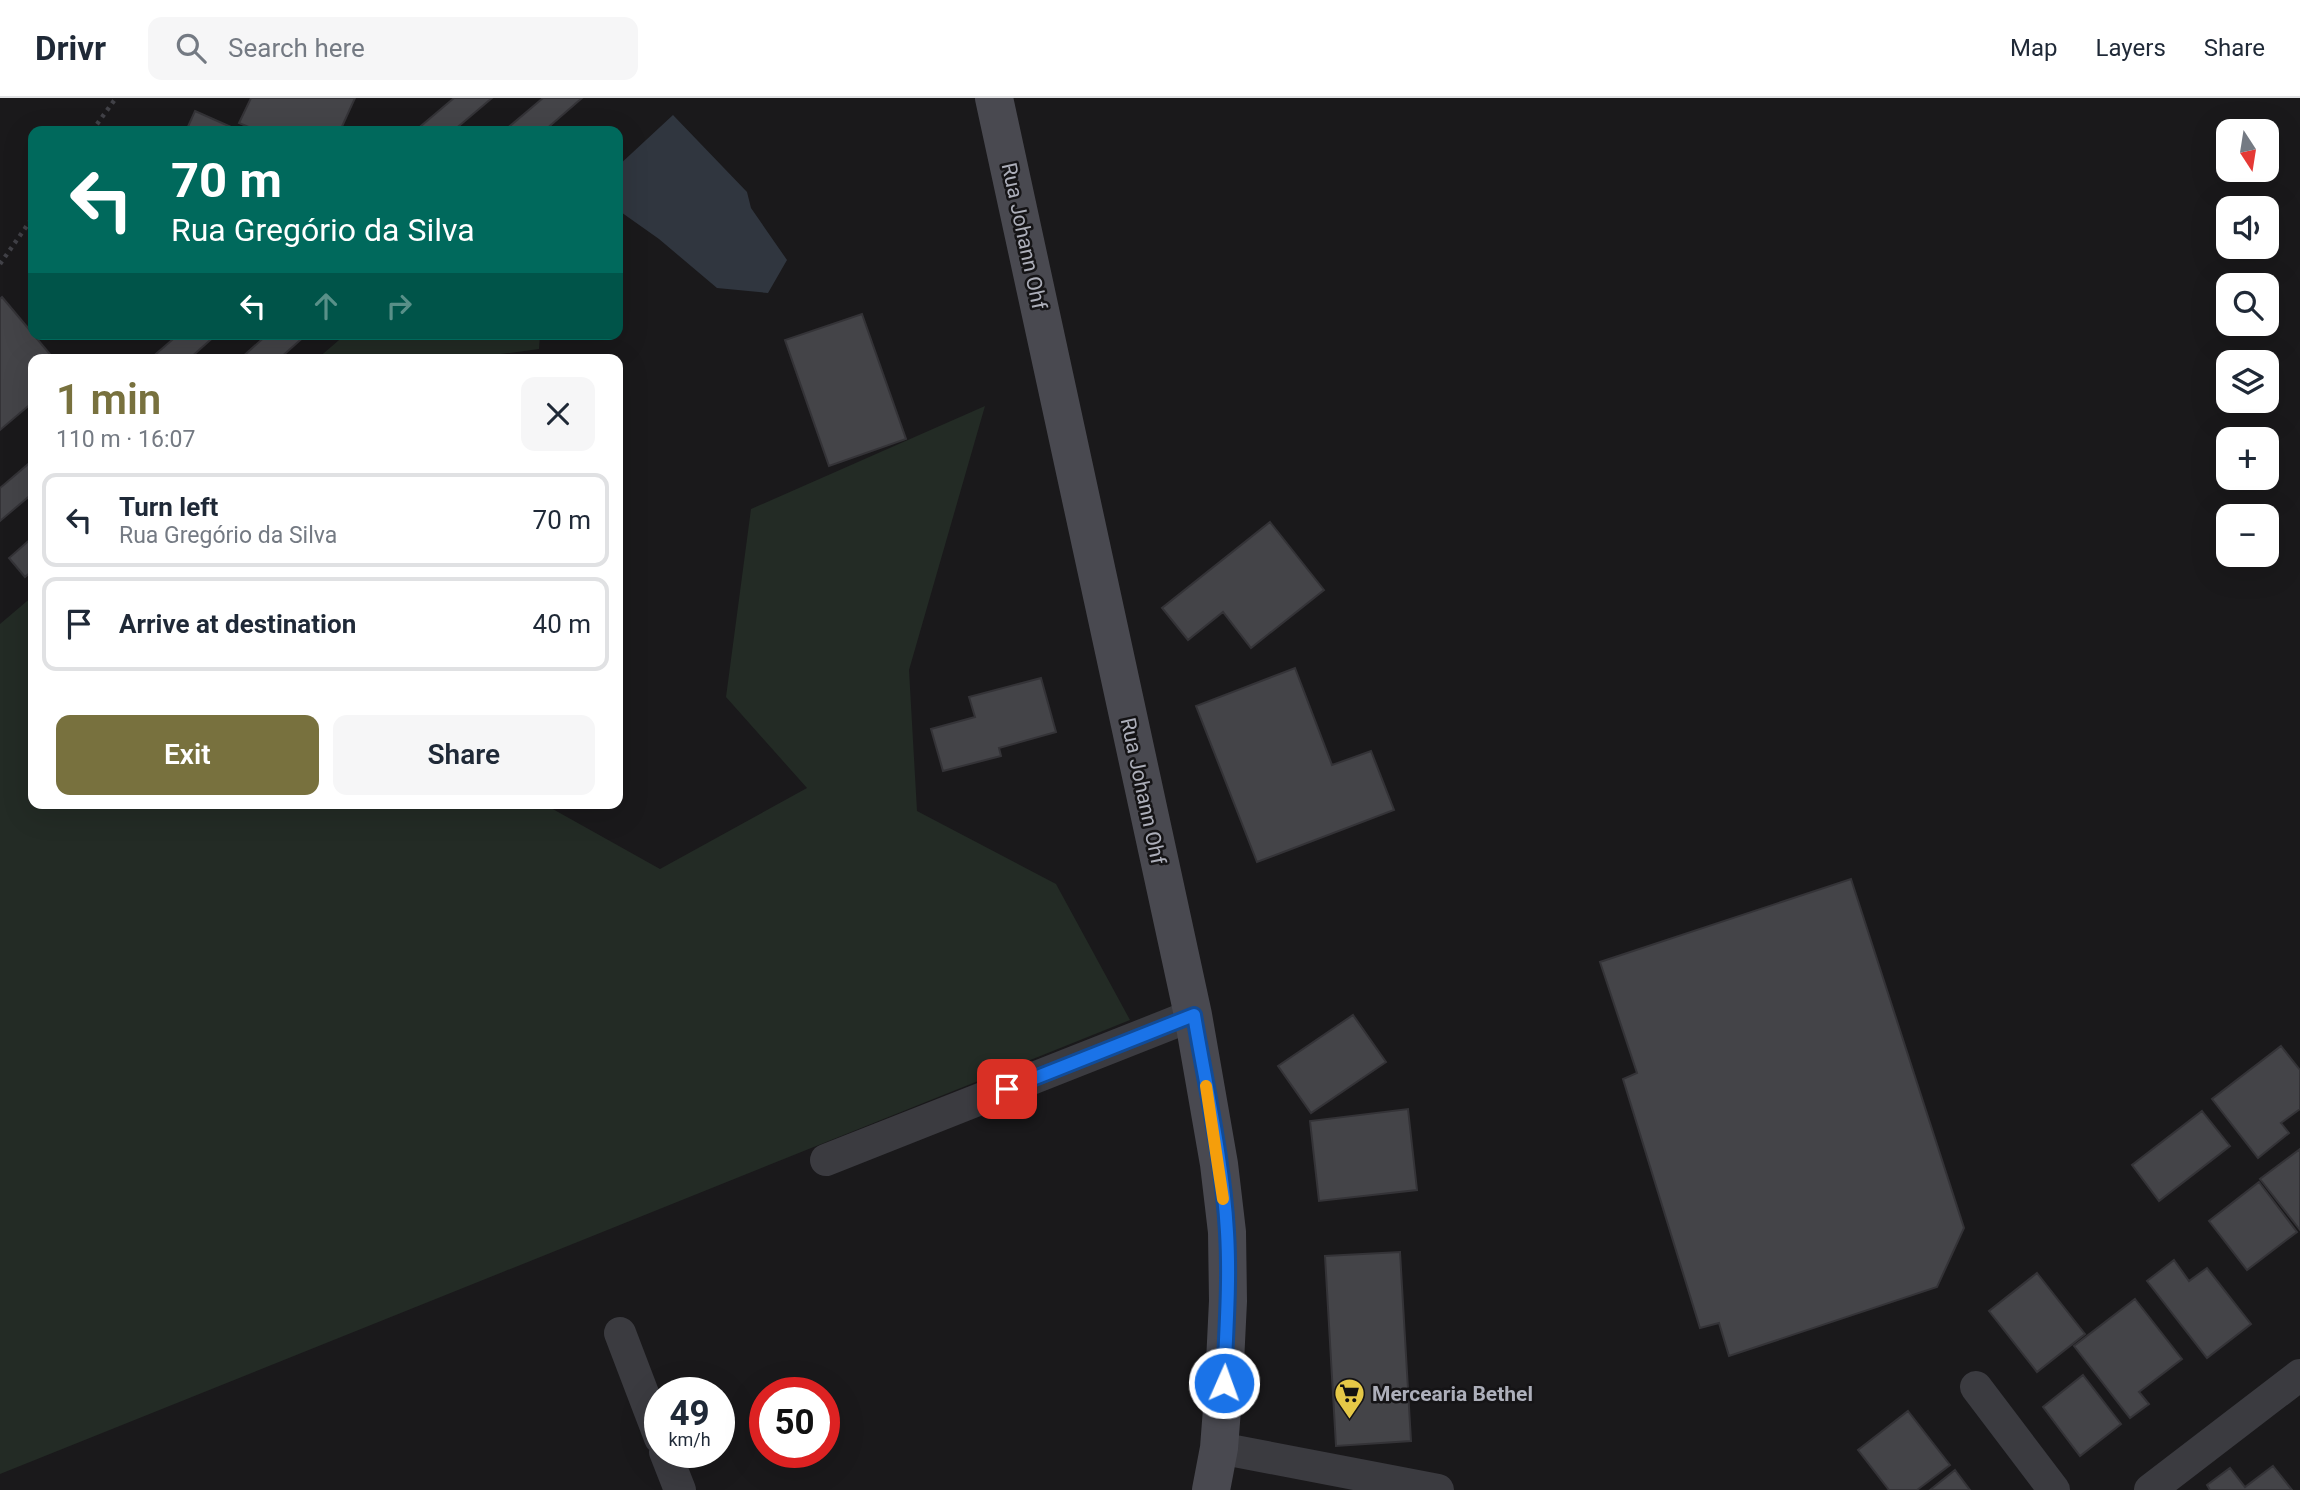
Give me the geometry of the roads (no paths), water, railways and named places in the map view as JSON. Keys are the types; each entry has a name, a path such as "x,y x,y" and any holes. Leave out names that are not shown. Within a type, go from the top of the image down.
{"main road":[{"name":"Rua Johann Ohf","path":"994,98 1165,894 1194,1015 1219,1164 1227,1232 1227,1301 1219,1448 1211,1490"}],"street":[{"path":"826,1160 1194,1015"},
{"path":"620,1333 644,1396"},
{"path":"1976,1387 2054,1490"},
{"path":"2150,1490 2296,1388"},
{"path":"1219,1448 1438,1490"},
{"path":"671,1468 680,1490"}],"place":[{"name":"Mercearia Bethel","path":"1349,1421"}]}
